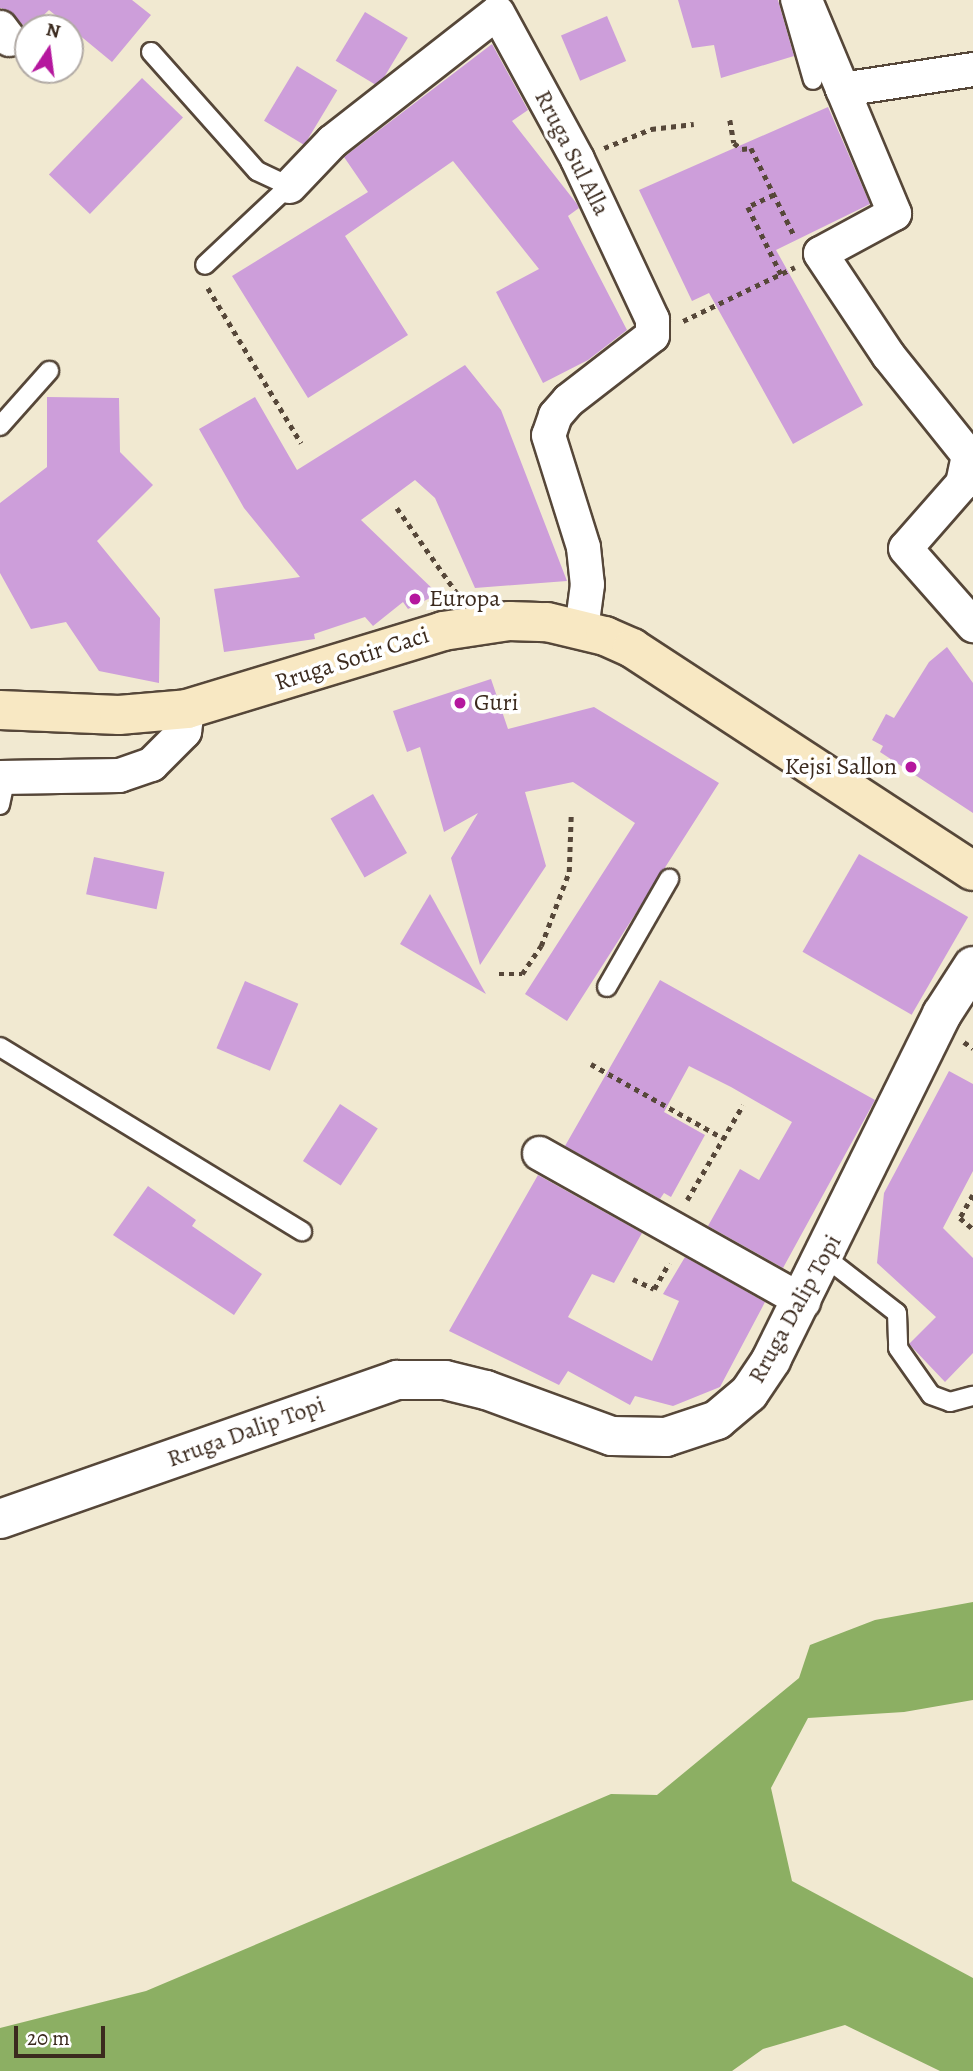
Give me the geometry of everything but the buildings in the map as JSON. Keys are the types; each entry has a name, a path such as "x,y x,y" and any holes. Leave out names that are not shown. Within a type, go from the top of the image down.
{"main road":[{"name":"Rruga Sotir Caci","path":"0,710 119,715 187,709 476,624 547,622 581,629 632,648 973,871"}],"street":[{"path":"805,0 828,85 894,213 820,253 888,355 968,456 962,483 905,548 973,625"},
{"name":"Rruga Sul Alla","path":"289,186 332,141 497,12 577,159 647,307 652,335 568,400 555,415 548,435 583,547 587,583 581,629"},
{"path":"828,85 973,69"},
{"path":"2,786 97,777 151,764 184,731 187,709"},
{"name":"Rruga Dalip Topi","path":"0,1519 397,1380 445,1380 486,1390 612,1436 666,1437 717,1420 749,1393 803,1301 942,1014 973,966"},
{"path":"539,1153 803,1301"}],"lane":[{"path":"789,0 828,85"},
{"path":"151,52 257,171 289,186"},
{"name":"Rruga Sul Alla","path":"205,265 289,186"},
{"path":"0,426 49,371"},
{"path":"607,987 669,879"},
{"path":"0,1046 302,1231"},
{"path":"825,1257 897,1313 898,1348 931,1395 950,1402 973,1396"}],"path":[{"path":"730,120 734,144 741,149 751,148 801,250 815,243 820,253"},
{"path":"577,159 651,130 694,124"},
{"path":"775,195 748,207 781,274"},
{"path":"205,265 202,278 301,443"},
{"path":"688,318 791,270"},
{"path":"397,508 456,590"},
{"path":"499,974 522,975 541,946 569,872 571,814"},
{"path":"591,1064 723,1138"},
{"path":"684,1206 743,1105"},
{"path":"973,1195 960,1218 973,1229"},
{"path":"633,1279 654,1289"}],"green space":[{"path":"973,1602 973,1700 904,1712 808,1718 771,1788 792,1881 973,1978 973,2071 940,2071 845,2025 763,2049 732,2071 0,2071 0,2028 146,1991 611,1794 657,1795 799,1678 810,1645 875,1620"}],"place":[{"name":"Europa","path":"415,599"},
{"name":"Guri","path":"460,703"},
{"name":"Kejsi Sallon","path":"911,767"}]}
